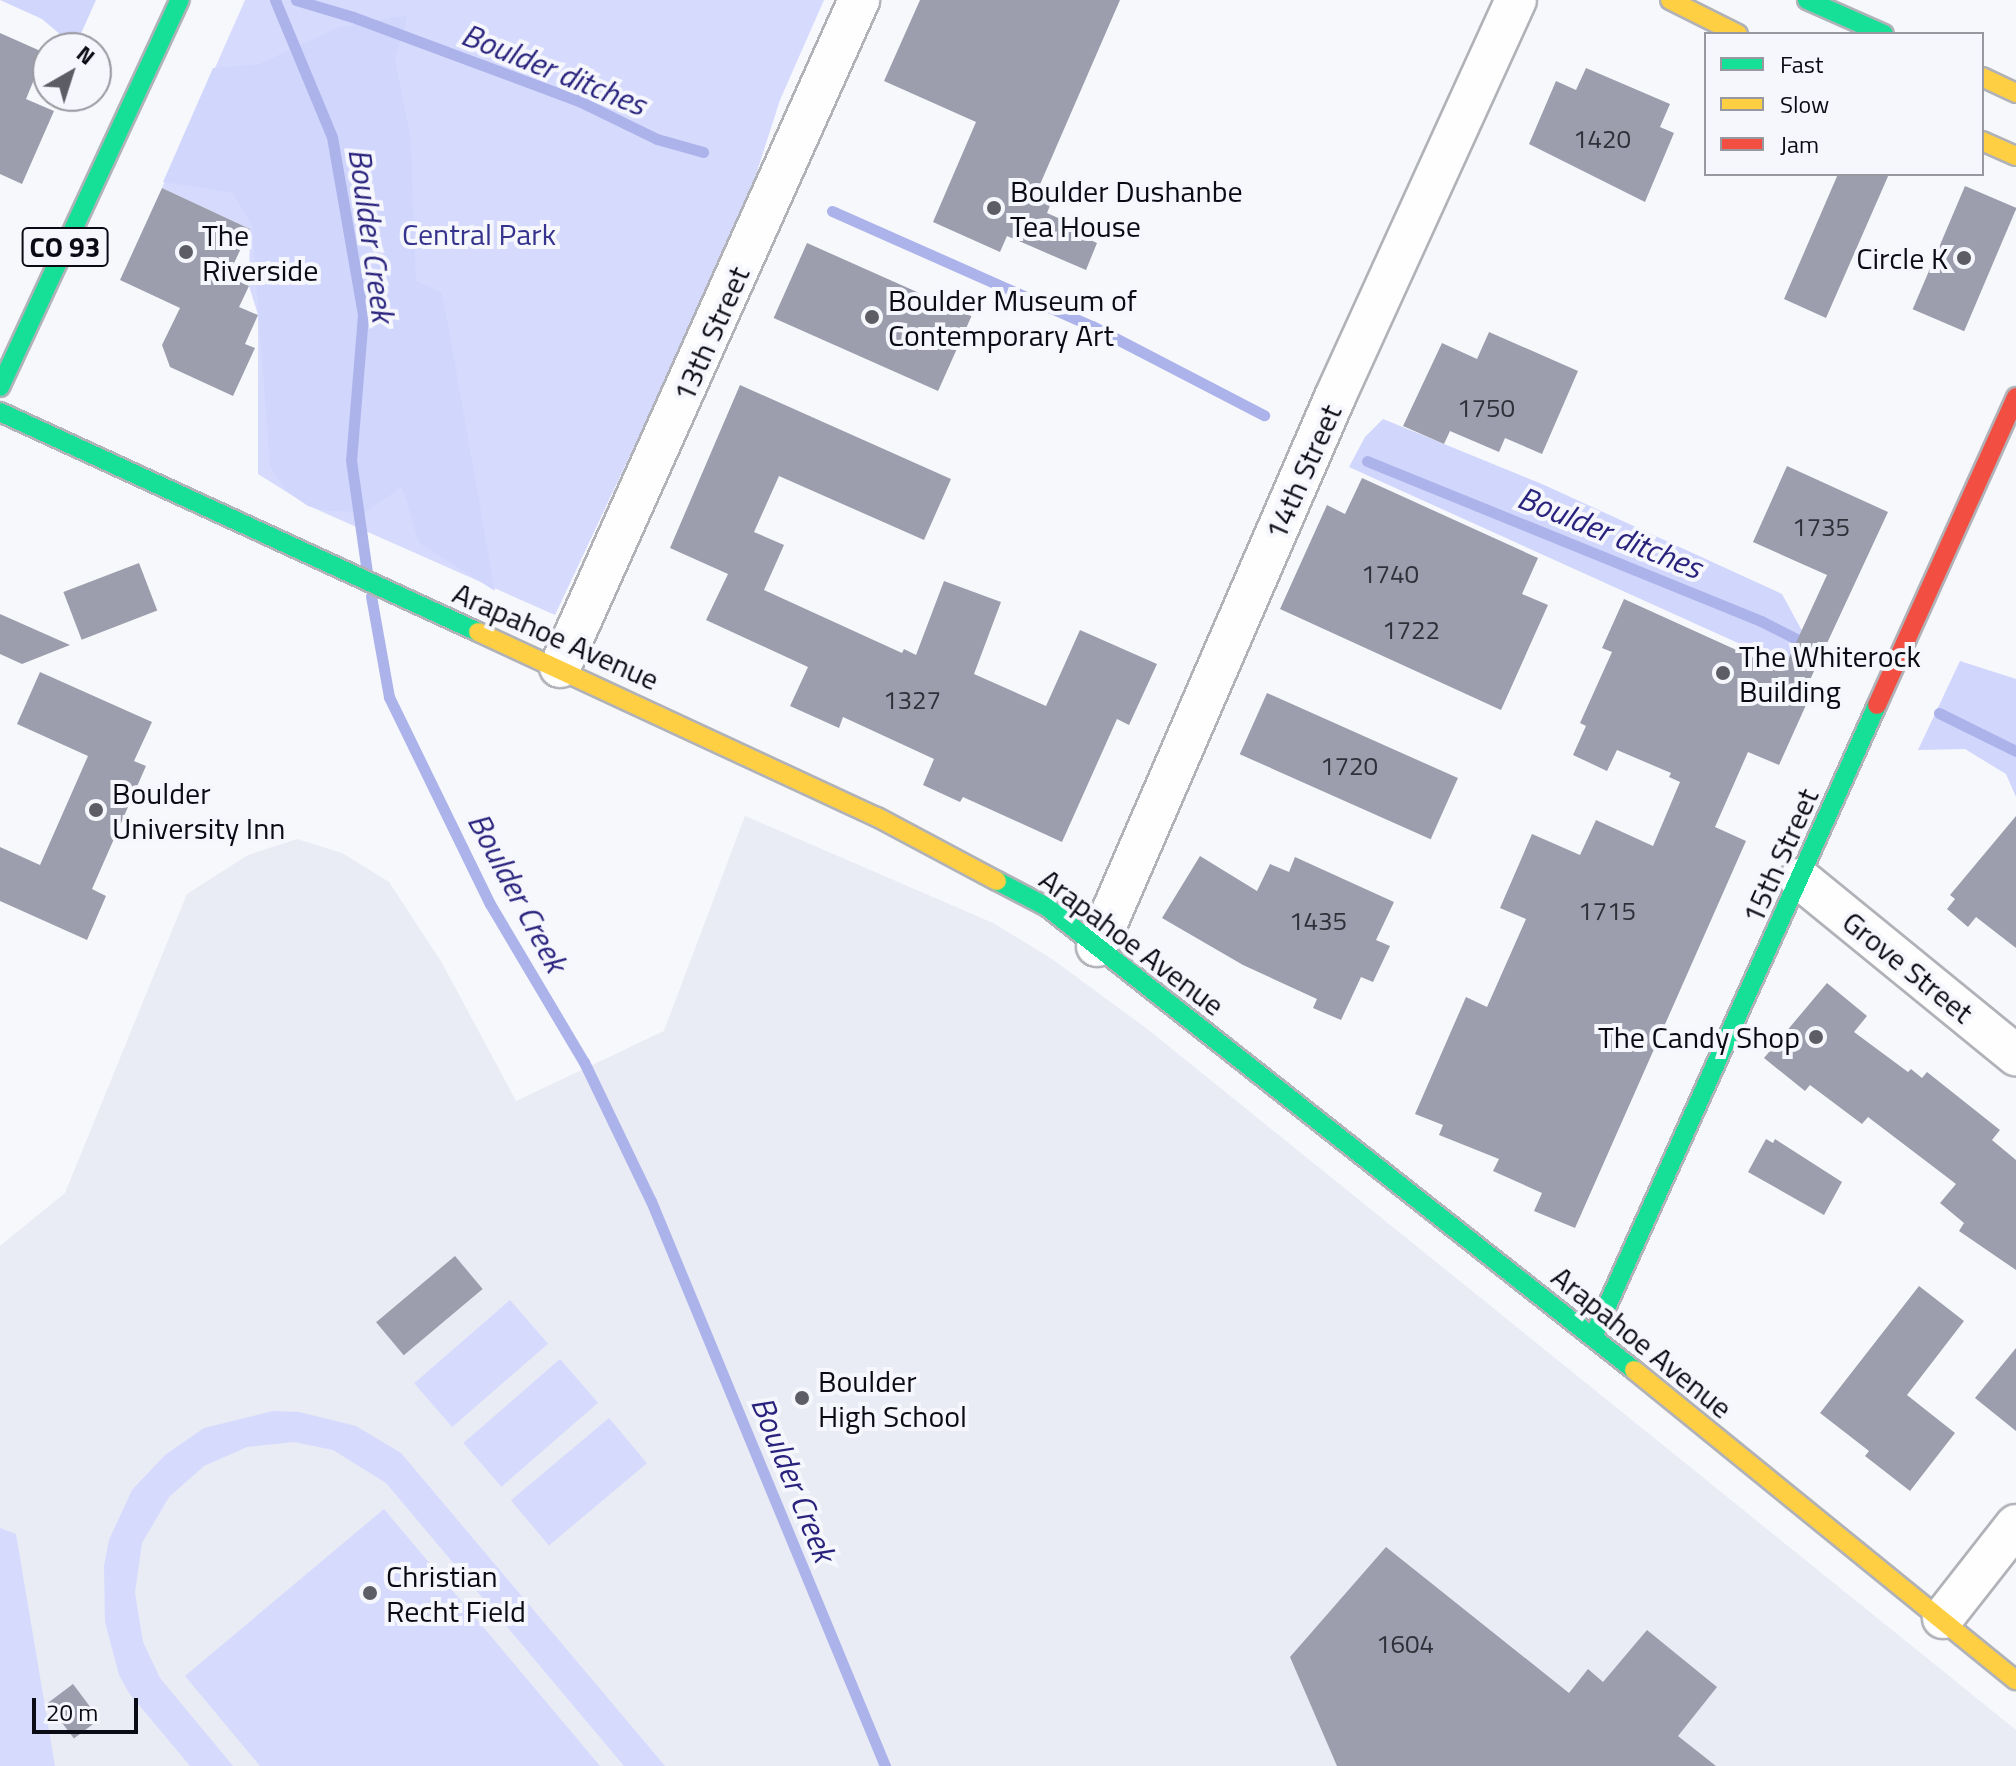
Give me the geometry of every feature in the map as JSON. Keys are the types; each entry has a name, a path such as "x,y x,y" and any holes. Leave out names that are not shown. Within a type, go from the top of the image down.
{"main road":[{"name":"CO 93","path":"0,387 180,0"},
{"path":"1670,0 1734,32"},
{"path":"1807,0 1879,32"},
{"path":"1984,78 2016,93"},
{"path":"1984,142 2016,156"},
{"name":"15th Street","path":"1593,1337 2016,397"},
{"name":"Arapahoe Avenue","path":"0,412 294,550 560,667 948,852 1047,907 1593,1337 2016,1680"}],"street":[{"name":"13th Street","path":"560,667 859,0"},
{"name":"14th Street","path":"1097,946 1341,385 1516,0"},
{"name":"Grove Street","path":"1800,879 2016,1055"},
{"path":"1943,1618 2016,1525"}],"shaded area":[{"path":"0,0 96,0 82,32 57,32 42,19"},
{"path":"408,15 395,60 411,140 416,281 441,292 445,307 495,591 419,543 402,487 366,512 327,511 308,506 285,490 270,467 252,226 233,193 163,182 213,68 259,64 339,27"},
{"path":"1383,419 1542,484 1782,594 1801,629 1826,645 1811,676 1349,467 1365,437"},
{"path":"1960,661 2016,679 2016,797 2006,774 1965,749 1918,750"},
{"name":"Boulder High School","path":"745,816 993,923 1052,959 1146,1028 2016,1730 2016,1766 32,1766 0,1550 0,1246 65,1193 187,894 248,855 297,839 342,853 389,882 442,963 516,1101 664,1031"}],"green space":[{"name":"Central Park","path":"245,0 824,0 780,100 743,215 555,615 309,506 258,474 258,315 249,286 250,229 162,188"},
{"path":"510,1300 548,1344 452,1427 414,1383"},
{"path":"560,1359 598,1403 501,1487 463,1443"},
{"path":"273,1411 299,1412 356,1426 401,1453 665,1766 624,1766 386,1483 333,1450 294,1442 247,1447 204,1466 169,1497 142,1543 135,1593 143,1642 160,1678 233,1766 190,1766 129,1693 119,1675 105,1622 104,1566 109,1540 132,1490 165,1455 204,1428"},
{"path":"609,1418 647,1463 549,1545 511,1500"},
{"name":"Christian Recht Field","path":"384,1509 600,1766 260,1766 185,1676"},
{"path":"0,1528 16,1534 55,1766 0,1766"}],"building":[{"path":"920,0 1120,0 1035,196 1051,203 1047,213 1076,226 1073,232 1097,243 1086,270 1007,236 1000,252 933,222 976,122 884,81"},
{"path":"0,33 32,47 32,84 26,99 32,102 32,112 54,112 22,184 0,174"},
{"path":"1586,68 1670,104 1660,127 1674,133 1645,202 1529,144 1556,81 1576,90"},
{"path":"1837,176 1888,176 1826,318 1784,299"},
{"name":"Circle K","path":"1965,186 2016,209 1964,331 1913,309"},
{"name":"The Riverside","path":"162,188 250,229 228,276 249,286 239,307 258,315 245,344 255,348 233,396 170,367 162,345 180,308 120,280"},
{"name":"Boulder Museum of Contemporary Art","path":"807,243 971,316 938,391 774,318"},
{"path":"1489,332 1578,371 1542,454 1505,438 1499,452 1450,431 1444,444 1403,426 1442,343 1477,359"},
{"path":"740,385 951,479 924,540 779,476 754,532 784,545 764,590 902,653 904,649 916,655 944,581 1001,602 974,674 1046,706 1080,630 1157,664 1129,725 1117,719 1062,842 963,797 960,802 923,785 934,759 843,717 839,728 790,706 808,667 706,620 728,574 670,548"},
{"path":"1787,466 1888,512 1809,682 1815,685 1779,765 1748,752 1715,827 1746,841 1575,1228 1534,1211 1542,1193 1493,1171 1499,1159 1439,1135 1443,1125 1415,1114 1466,997 1487,1007 1526,919 1500,908 1532,834 1580,855 1596,820 1653,846 1680,782 1669,777 1671,773 1617,750 1607,771 1573,755 1586,726 1580,723 1612,652 1602,648 1624,599 1783,671 1827,575 1753,542"},
{"path":"1362,478 1538,558 1522,594 1548,605 1501,710 1280,609 1327,505 1345,514"},
{"path":"139,563 157,611 82,640 63,592"},
{"path":"0,614 70,645 22,664 0,654"},
{"name":"Boulder University Inn","path":"40,672 152,722 134,761 146,766 92,889 106,896 87,940 0,901 0,847 40,865 88,756 17,724"},
{"path":"1267,693 1458,778 1431,839 1240,754"},
{"path":"2016,816 2016,948 1976,917 1968,927 1947,909 1955,899 1950,895"},
{"path":"1200,856 1257,891 1270,864 1289,872 1295,857 1394,902 1376,940 1390,946 1373,982 1361,977 1341,1020 1313,1008 1317,999 1243,965 1162,918"},
{"path":"1827,983 1867,1016 1854,1032 1908,1072 1911,1069 1922,1078 1927,1072 2000,1130 1992,1140 2016,1160 2016,1270 1959,1231 1964,1223 1940,1203 1956,1184 1868,1117 1862,1124 1810,1085 1805,1091 1764,1058"},
{"path":"1766,1139 1773,1143 1775,1139 1842,1182 1824,1215 1748,1172"},
{"path":"455,1256 483,1289 404,1355 376,1322"},
{"path":"1919,1286 1964,1321 1907,1395 1955,1433 1910,1491 1865,1456 1869,1451 1820,1413"},
{"path":"2016,1348 2016,1431 1975,1398"},
{"path":"1386,1547 1569,1693 1588,1669 1603,1682 1647,1630 1717,1687 1678,1736 1716,1766 1337,1766 1290,1657"},
{"path":"73,1684 99,1719 74,1738 47,1703"}],"waterway":[{"name":"Boulder Creek","path":"275,0 332,137 363,315 351,460 367,572"},
{"name":"Boulder ditches","path":"296,0 353,17 579,101 657,139 703,152"},
{"name":"Boulder ditches","path":"832,211 1092,326 1264,415"},
{"name":"Boulder ditches","path":"1367,461 1761,621 1830,656"},
{"name":"Boulder Creek","path":"371,596 389,697 490,904 584,1062 651,1201 885,1766"},
{"name":"Boulder ditches","path":"1939,713 2016,751"}],"traffic: fast":[{"path":"0,387 180,0"},
{"path":"1807,0 1879,32"},
{"path":"0,412 478,632"},
{"path":"1593,1337 1877,705"},
{"path":"997,881 1047,907 1634,1370"}],"traffic: slow":[{"path":"1670,0 1734,32"},
{"path":"1984,78 2016,93"},
{"path":"1984,142 2016,156"},
{"path":"478,632 877,817 997,881"},
{"path":"1634,1370 2016,1680"}],"traffic: jam":[{"path":"1877,705 2016,397"}],"place":[{"name":"Boulder Dushanbe Tea House","path":"994,208"},
{"name":"The Riverside","path":"186,252"},
{"name":"Circle K","path":"1964,258"},
{"name":"Boulder Museum of Contemporary Art","path":"872,317"},
{"name":"The Whiterock Building","path":"1723,673"},
{"name":"Boulder University Inn","path":"96,810"},
{"name":"The Candy Shop","path":"1816,1037"},
{"name":"Boulder High School","path":"802,1398"},
{"name":"Christian Recht Field","path":"370,1593"}]}
